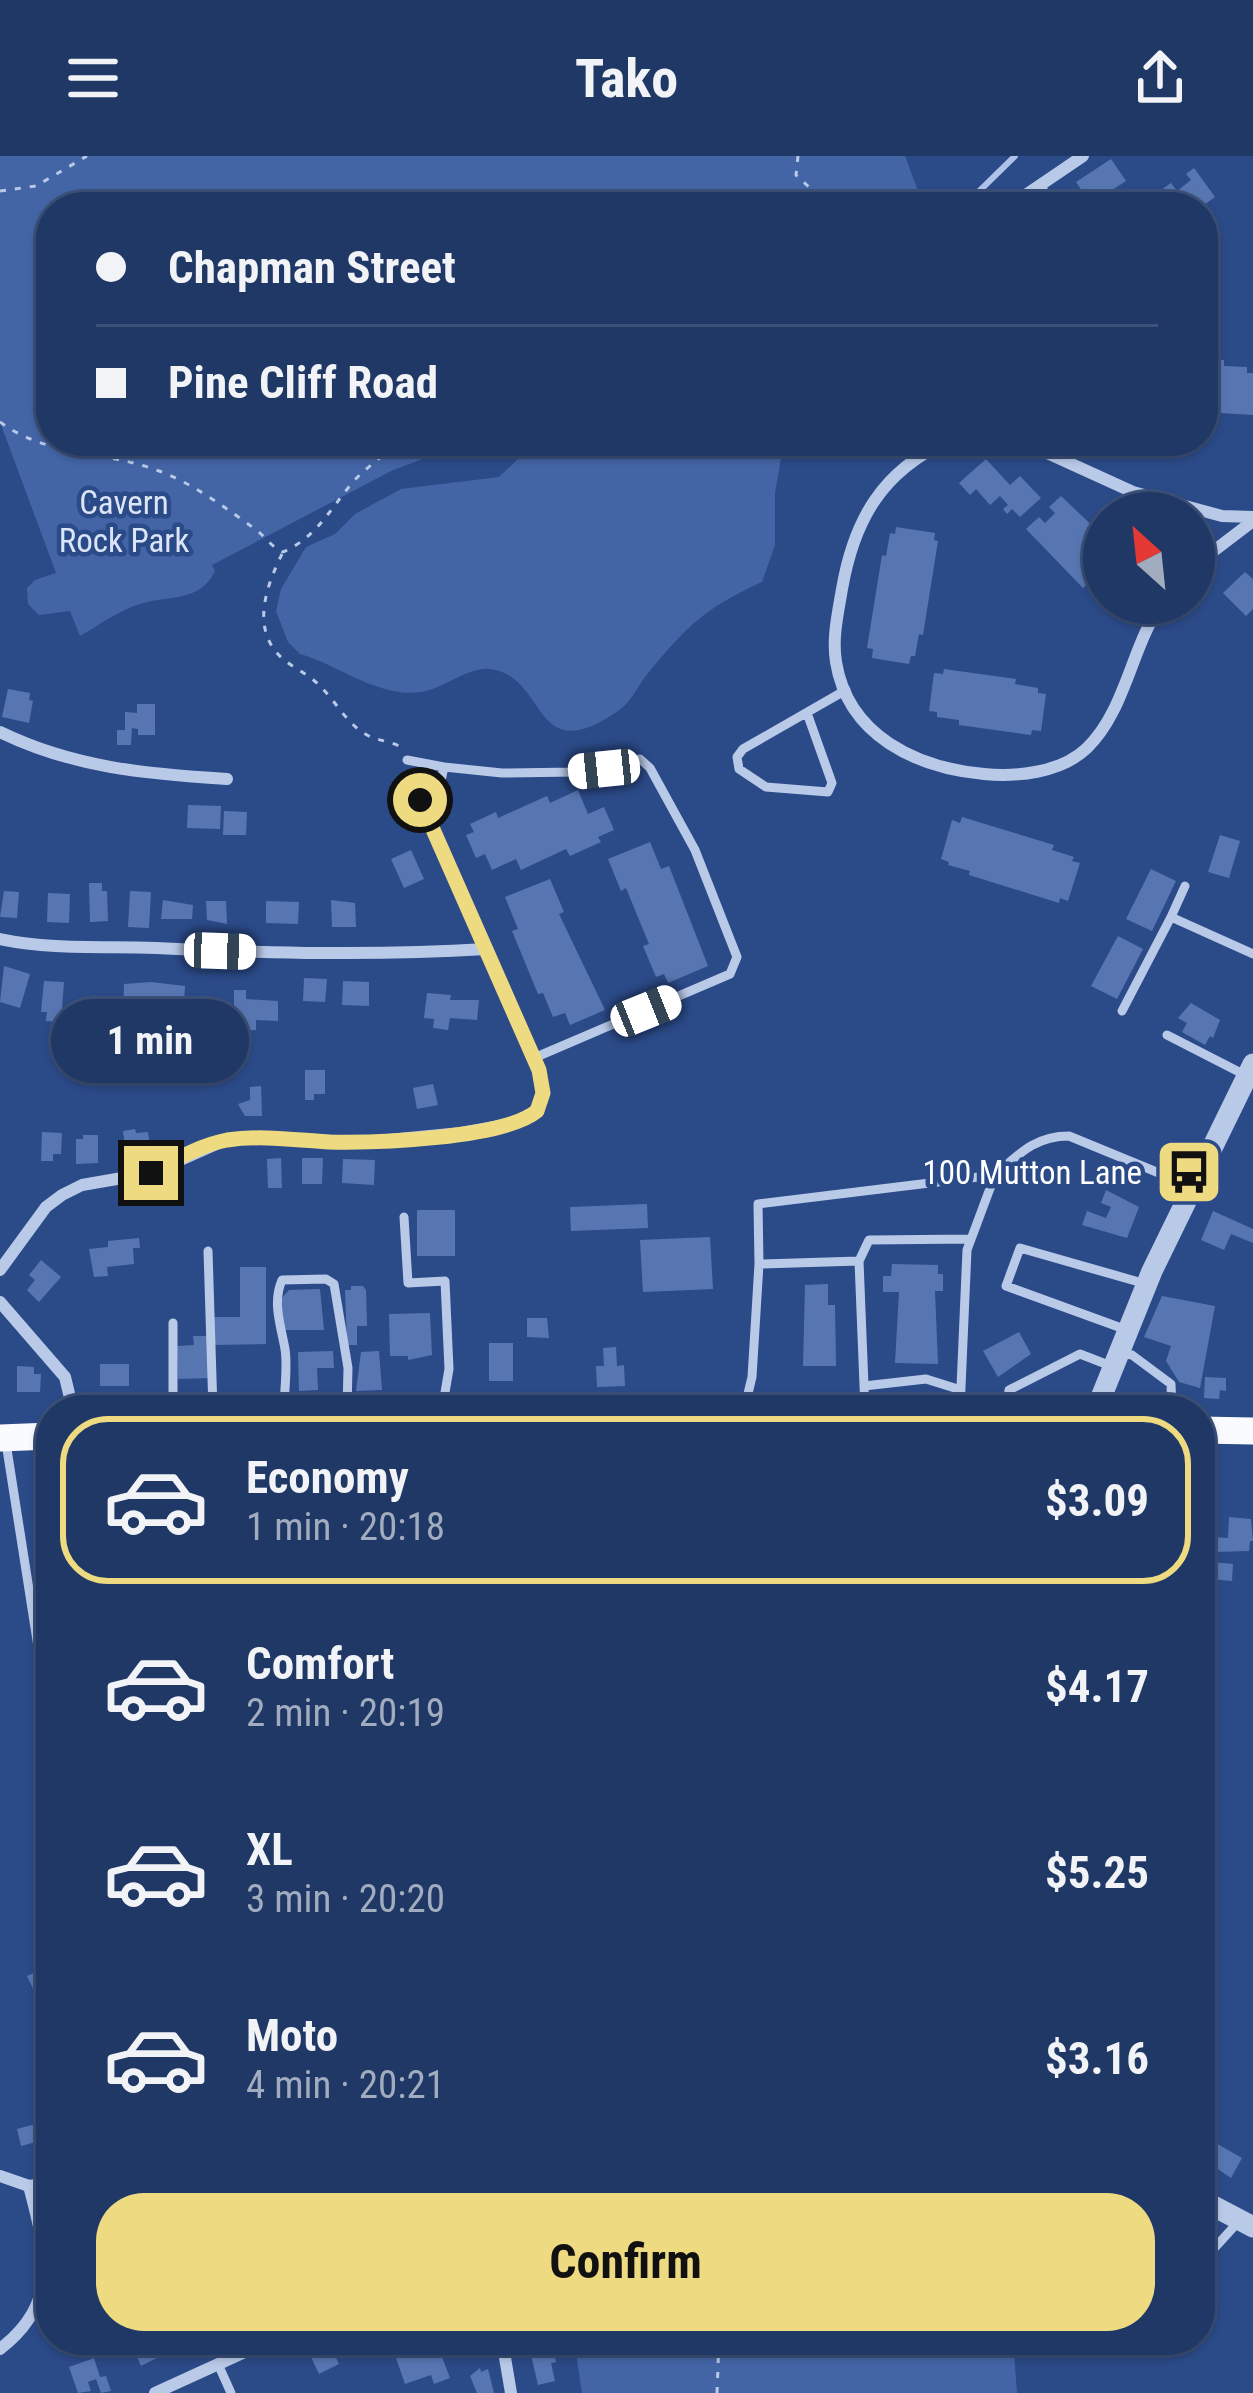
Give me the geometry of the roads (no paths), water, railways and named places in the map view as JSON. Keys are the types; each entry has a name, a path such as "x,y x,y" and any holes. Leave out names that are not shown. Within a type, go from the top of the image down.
{"main road":[{"path":"1215,1430 1253,1431"},
{"path":"2,1438 36,1437"}],"street":[{"path":"1030,192 1083,156"},
{"path":"917,456 893,475 871,505 857,535 835,628 836,660 846,690 864,721 903,754 963,772 1001,776 1067,763 1100,733 1150,624"},
{"path":"1053,456 1132,493 1253,519"},
{"path":"1215,549 1253,519"},
{"path":"0,732 87,765 152,775 227,778"},
{"path":"0,1270 46,1207 62,1195 82,1185 151,1173 223,1141 367,1142 461,1133 522,1120 537,1111 542,1084 534,1058 420,800"},
{"path":"0,939 94,949 297,954 410,955 486,949"},
{"path":"1102,1395 1147,1284 1250,1070"},
{"path":"0,1302 65,1377 69,1395"},
{"path":"0,2176 36,2185"},
{"path":"28,2186 36,2224"},
{"path":"1215,2207 1246,2224"},
{"path":"0,2349 36,2306"},
{"path":"155,2393 238,2355"},
{"path":"505,2355 511,2393"}],"lane":[{"path":"1040,185 1044,192"},
{"path":"807,712 832,783 828,792 766,787 739,769 737,758 743,749 807,712 846,690"},
{"path":"407,760 502,773 575,772 640,759 681,820 734,948 736,965 721,980 534,1058"},
{"path":"431,826 444,767"},
{"path":"1122,1011 1185,886"},
{"path":"1171,917 1253,954"},
{"path":"1167,1036 1250,1070"},
{"path":"961,1395 967,1250 994,1175 1034,1142 1069,1136 1194,1187"},
{"path":"748,1395 759,1264 758,1204 994,1175"},
{"path":"404,1216 408,1283 445,1281 449,1369 445,1395"},
{"path":"864,1395 859,1261 869,1240 971,1239"},
{"path":"1128,1330 1006,1286 1020,1248 1147,1284"},
{"path":"208,1251 213,1395"},
{"path":"759,1264 859,1261"},
{"path":"284,1395 285,1346 278,1333 278,1290 282,1280 326,1279 334,1284 348,1368 347,1395"},
{"path":"173,1323 173,1395"},
{"path":"1009,1395 1010,1390 1080,1354 1115,1360 1132,1355 1171,1384 1171,1395"},
{"path":"864,1386 926,1378 961,1390"},
{"path":"2,1438 36,1636"},
{"path":"1215,2251 1246,2224"},
{"path":"218,2364 231,2393"}],"waterway":[{"path":"978,192 1015,156"}],"place":[{"name":"100 Mutton Lane","path":"1189,1172"}],"park label":[{"name":"Cavern Rock Park","path":"124,521"}]}
